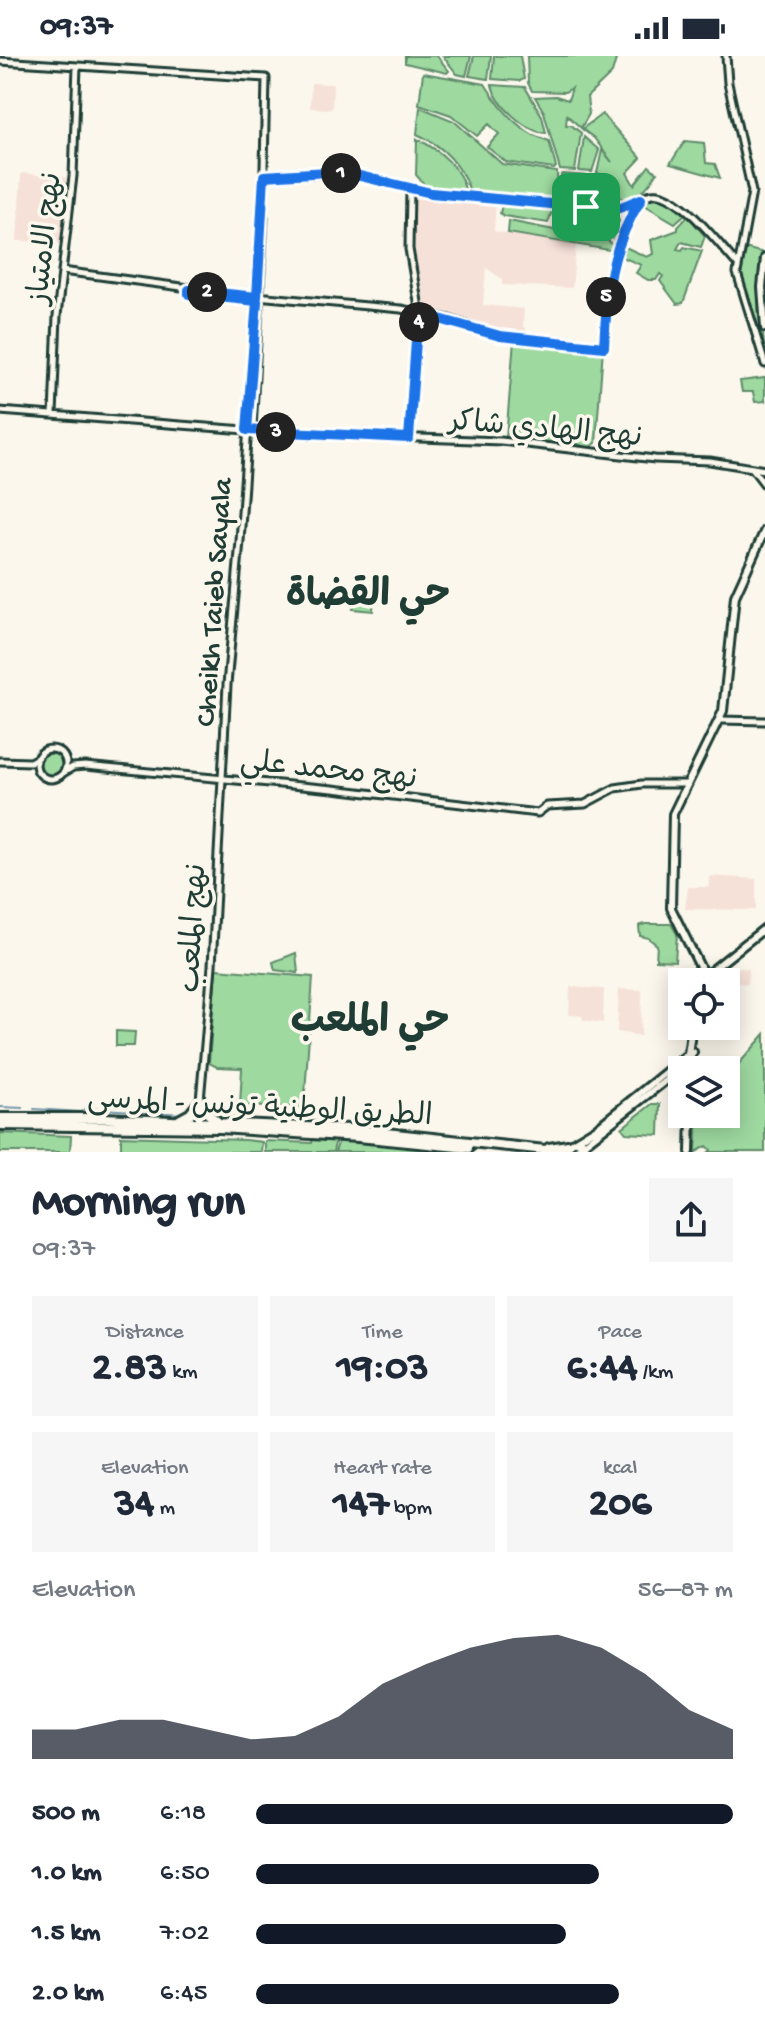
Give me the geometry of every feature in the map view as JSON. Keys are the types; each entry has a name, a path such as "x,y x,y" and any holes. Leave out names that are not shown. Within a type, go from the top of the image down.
{"highway":[{"path":"178,1120 201,1106 217,1122"},
{"name":"الطريق الوطنية تونس - المرسى","path":"0,1118 178,1120 199,1124 217,1122 357,1129 556,1152 568,1150"},
{"name":"الطريق الوطنية تونس - المرسى","path":"0,1125 199,1124 504,1152"},
{"path":"542,1149 568,1150"}],"main road":[{"path":"765,258 762,287 765,328"},
{"path":"699,968 674,916 670,900 673,814 726,702 735,596 764,535"},
{"path":"712,968 765,928"},
{"path":"693,950 699,968"},
{"path":"697,959 715,966"},
{"path":"568,1150 583,1146 668,1079"},
{"path":"688,1150 690,1128"}],"street":[{"path":"726,56 728,83 752,192 737,264 742,296 765,364"},
{"path":"0,61 77,66"},
{"name":"Cheikh Taieb Sayala","path":"77,66 266,78 265,221 227,685 223,778"},
{"name":"نهج الامتياز","path":"53,415 55,339 73,176 77,66"},
{"path":"264,176 345,173 410,190 611,209 629,206 650,194 666,195 682,206 737,264"},
{"path":"409,438 418,313 409,249 410,190"},
{"path":"62,271 259,299 390,308 500,336 604,347 606,294 616,250 624,225 641,199"},
{"name":"نهج الهادي شاكر","path":"0,411 250,430 501,441 655,459 710,461 765,470"},
{"path":"752,468 765,485"},
{"path":"720,720 765,721"},
{"path":"0,761 33,761 50,749 59,751 77,766 50,778 22,762"},
{"path":"63,773 65,757"},
{"path":"38,758 40,772"},
{"name":"نهج محمد علي","path":"77,766 223,778 538,813 547,806 589,803 615,788 641,784 687,784"},
{"name":"نهج الملعب","path":"199,1124 223,778"}],"shaded area":[{"path":"311,83 333,84 332,109 310,108"},
{"path":"21,173 69,178 64,243 17,241"},
{"path":"412,192 496,201 494,231 576,245 572,288 502,285 502,279 486,268 483,305 524,309 526,336 500,334 421,310 413,247"},
{"path":"710,876 756,879 756,910 685,909 688,887 709,887"},
{"path":"732,967 749,969 748,984 740,984 740,968"},
{"path":"570,987 604,989 603,1023 569,1015"},
{"path":"619,989 642,990 641,1036 617,1032"}],"green space":[{"path":"405,56 437,56 449,71 405,63"},
{"path":"443,56 471,56 466,76 457,74"},
{"path":"474,56 491,56 488,79 469,76"},
{"path":"494,56 520,56 524,79 492,79"},
{"path":"527,56 617,56 612,73 587,97 589,114 581,128 567,115 566,125 581,133 575,171 560,170 544,112 535,97 556,96 568,100 572,88 565,92 532,91 528,83"},
{"path":"423,73 485,84 516,123 549,141 556,167 506,162 487,147 499,134 489,124 477,136 451,115 419,104"},
{"path":"492,85 525,87 542,116 546,133 530,128 513,116 499,100"},
{"path":"420,107 454,121 502,164 557,172 558,200 471,194 463,174 451,158 436,144 417,134"},
{"path":"602,114 641,158 627,173 634,185 649,166 657,173 643,191 629,199 623,200 603,175 597,173 602,150 612,162 594,138 582,129"},
{"path":"584,137 599,150 592,172 579,171"},
{"path":"417,139 449,161 460,176 466,194 431,192 416,175"},
{"path":"685,141 704,143 706,163 715,164 720,178 670,164"},
{"path":"563,174 600,177 620,204 563,201"},
{"path":"655,197 663,197 686,213 675,223 643,204"},
{"path":"503,201 554,205 548,223 504,216 500,213"},
{"path":"560,206 593,210 605,233 557,225 555,222"},
{"path":"598,211 614,212 622,226 616,244"},
{"path":"688,216 705,236 701,247 681,242 677,249 684,247 702,251 683,303 677,304 660,281 663,276 660,274 656,280 648,280 636,273 641,265 622,257 625,247 647,257 653,254 651,240 678,230"},
{"path":"509,221 609,241 615,251 508,233"},
{"path":"744,248 764,253 759,277 765,360 741,279"},
{"path":"514,340 603,348 596,443 588,449 578,444 506,438"},
{"path":"765,378 765,401 755,402 753,392 742,392 740,381"},
{"path":"355,584 374,586 373,611 353,609"},
{"path":"52,752 61,755 64,764 61,773 52,776 43,773 40,764 43,755"},
{"path":"671,924 677,934 675,961 656,960 657,945 640,936 639,926"},
{"path":"296,953 298,973 275,970 273,962"},
{"path":"216,969 313,977 304,1108 240,1106 242,1068 217,1067 209,1063"},
{"path":"116,1031 135,1032 134,1046 116,1046"},
{"path":"765,1034 765,1152 709,1152 711,1150 707,1146 696,1152 697,1128 740,1128 740,1063"},
{"path":"652,1104 660,1104 659,1135 626,1133 622,1128"},
{"path":"0,1133 71,1136 70,1152 0,1152"},
{"path":"121,1136 262,1142 261,1152 121,1152"},
{"path":"313,1137 336,1138 333,1152 265,1152 265,1141 312,1143"},
{"path":"339,1140 350,1140 473,1152 335,1152"}],"waterway":[{"path":"0,1107 23,1108"},
{"path":"34,1109 81,1112 86,1108 183,1114"},
{"path":"126,1131 185,1132"}],"district":[{"name":"حي القضاة","path":"368,592"},
{"name":"حي الملعب","path":"370,1018"}],"route":[{"path":"345,173 412,190 586,207 619,208 641,199 624,225 616,250 606,294 604,347 500,336 449,319 418,313 409,438 247,430 257,301 189,294 189,290 257,297 264,176 345,173"}]}
